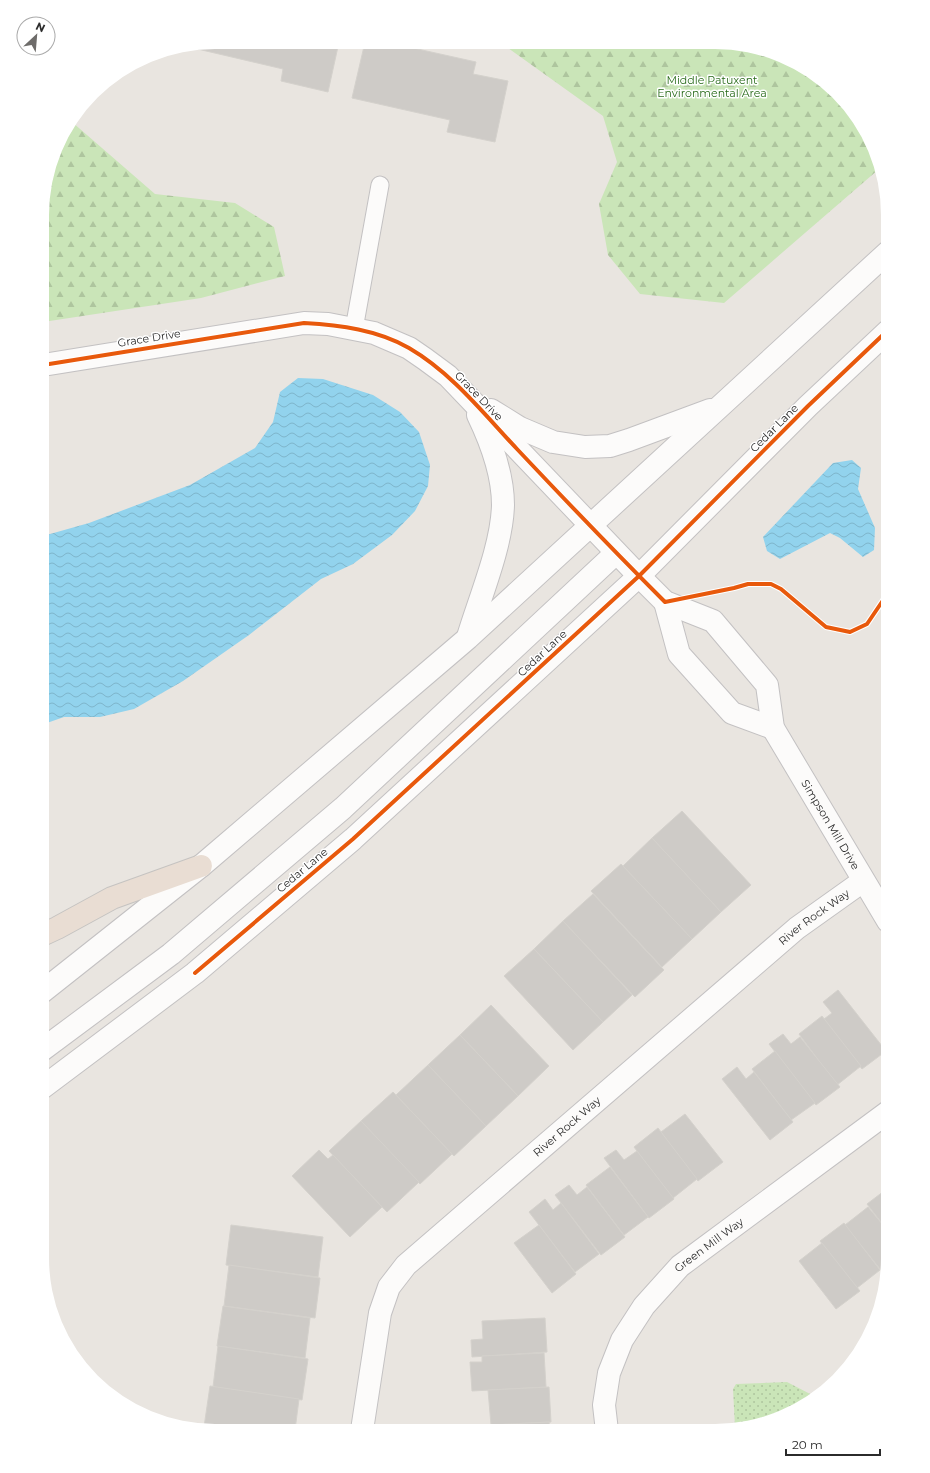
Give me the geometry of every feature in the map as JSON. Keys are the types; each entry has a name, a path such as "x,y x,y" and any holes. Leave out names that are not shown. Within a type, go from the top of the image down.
{"highway":[{"path":"49,931 112,898 201,866"}],"main road":[{"path":"49,986 201,866 468,638 881,258"},
{"name":"Grace Drive","path":"49,364 304,323 354,328 374,333 409,348 448,376 589,526 639,576"},
{"name":"Cedar Lane","path":"49,1083 194,972 353,839 639,576 808,406 881,338"},
{"path":"469,398 520,428 553,442 585,446 610,446 720,406"},
{"path":"468,638 494,554 500,530 503,504 498,468 487,434 469,398"},
{"path":"49,1045 172,954 343,808 616,553"},
{"name":"Simpson Mill Drive","path":"639,576 665,602 713,621 767,685 773,728 881,910"},
{"name":"Simpson Mill Drive","path":"665,602 679,654 732,713 773,728"},
{"name":"River Rock Way","path":"363,1424 380,1313 389,1287 406,1265 797,928 863,881"},
{"name":"Green Mill Way","path":"606,1424 604,1405 609,1373 622,1340 644,1306 680,1266 881,1117"}],"lane":[{"path":"354,328 380,186"}],"green space":[{"name":"Middle Patuxent Environmental Area","path":"509,49 725,49 747,52 768,58 798,71 816,83 840,106 859,132 875,172 724,303 640,294 608,255 599,204 617,162 603,116"},
{"path":"76,125 155,194 235,203 274,227 285,276 201,298 49,321 50,194 58,162 66,142"},
{"path":"787,1382 810,1394 798,1402 768,1415 735,1423 733,1389 736,1384"}],"water":[{"path":"298,378 323,379 373,395 400,412 419,432 430,465 428,486 415,511 392,535 353,564 321,579 249,635 183,681 134,709 100,717 64,717 49,722 49,534 89,523 190,485 255,448 273,422 280,392"},
{"path":"852,460 861,468 858,489 875,528 874,550 863,557 840,538 830,533 780,559 767,551 763,537 833,463"}],"building":[{"path":"200,49 337,49 328,92 281,81 283,69"},
{"path":"363,49 418,49 476,62 473,74 508,81 495,142 447,132 450,120 352,98"},
{"path":"682,811 751,885 721,912 652,838"},
{"path":"652,838 721,912 692,939 623,866"},
{"path":"621,864 692,939 662,967 591,891"},
{"path":"593,894 664,970 635,997 563,921"},
{"path":"563,921 632,995 603,1022 534,949"},
{"path":"534,949 603,1022 573,1050 504,976"},
{"path":"838,990 881,1045 881,1055 862,1069 824,1019 832,1013 823,1002"},
{"path":"491,1005 549,1066 518,1096 460,1035"},
{"path":"822,1016 861,1066 837,1085 799,1034"},
{"path":"783,1034 791,1044 800,1037 840,1087 816,1105 769,1044"},
{"path":"460,1035 518,1096 486,1126 428,1065"},
{"path":"775,1051 815,1103 791,1120 752,1069"},
{"path":"428,1065 486,1126 454,1156 396,1095"},
{"path":"737,1067 746,1079 754,1072 793,1122 770,1140 722,1079"},
{"path":"393,1092 452,1154 420,1184 361,1121"},
{"path":"685,1114 723,1162 698,1181 661,1132"},
{"path":"361,1121 419,1182 387,1212 329,1151"},
{"path":"658,1128 697,1179 673,1198 634,1147"},
{"path":"319,1150 328,1159 333,1155 382,1207 350,1237 292,1176"},
{"path":"616,1150 624,1160 637,1151 674,1199 649,1218 604,1158"},
{"path":"610,1167 648,1217 624,1235 586,1185"},
{"path":"569,1185 577,1195 587,1187 625,1237 601,1255 555,1195"},
{"path":"881,1193 881,1222 867,1204"},
{"path":"545,1199 553,1210 561,1203 599,1254 575,1272 529,1212"},
{"path":"868,1207 881,1223 881,1270 845,1225"},
{"path":"844,1223 880,1270 857,1288 820,1241"},
{"path":"231,1225 323,1237 318,1277 226,1265"},
{"path":"539,1225 576,1274 552,1293 514,1243"},
{"path":"822,1243 860,1291 836,1309 799,1261"},
{"path":"229,1265 320,1278 315,1318 224,1306"},
{"path":"223,1306 310,1318 305,1358 217,1346"},
{"path":"545,1318 547,1352 472,1357 471,1340 483,1339 482,1321"},
{"path":"218,1346 308,1359 302,1400 213,1387"},
{"path":"544,1353 546,1387 472,1391 470,1362 482,1362 482,1356"},
{"path":"210,1386 299,1399 296,1424 204,1424"},
{"path":"549,1387 551,1422 491,1424 488,1390"},
{"path":"549,1422 549,1424 509,1424"}],"cycle path":[{"path":"49,364 304,323 345,327 372,333 409,348 439,369 480,408 572,507 665,602 748,584 771,584 781,589 826,627 850,632 867,624 881,603"},
{"path":"195,973 353,839 639,576 808,406 881,337"}]}
